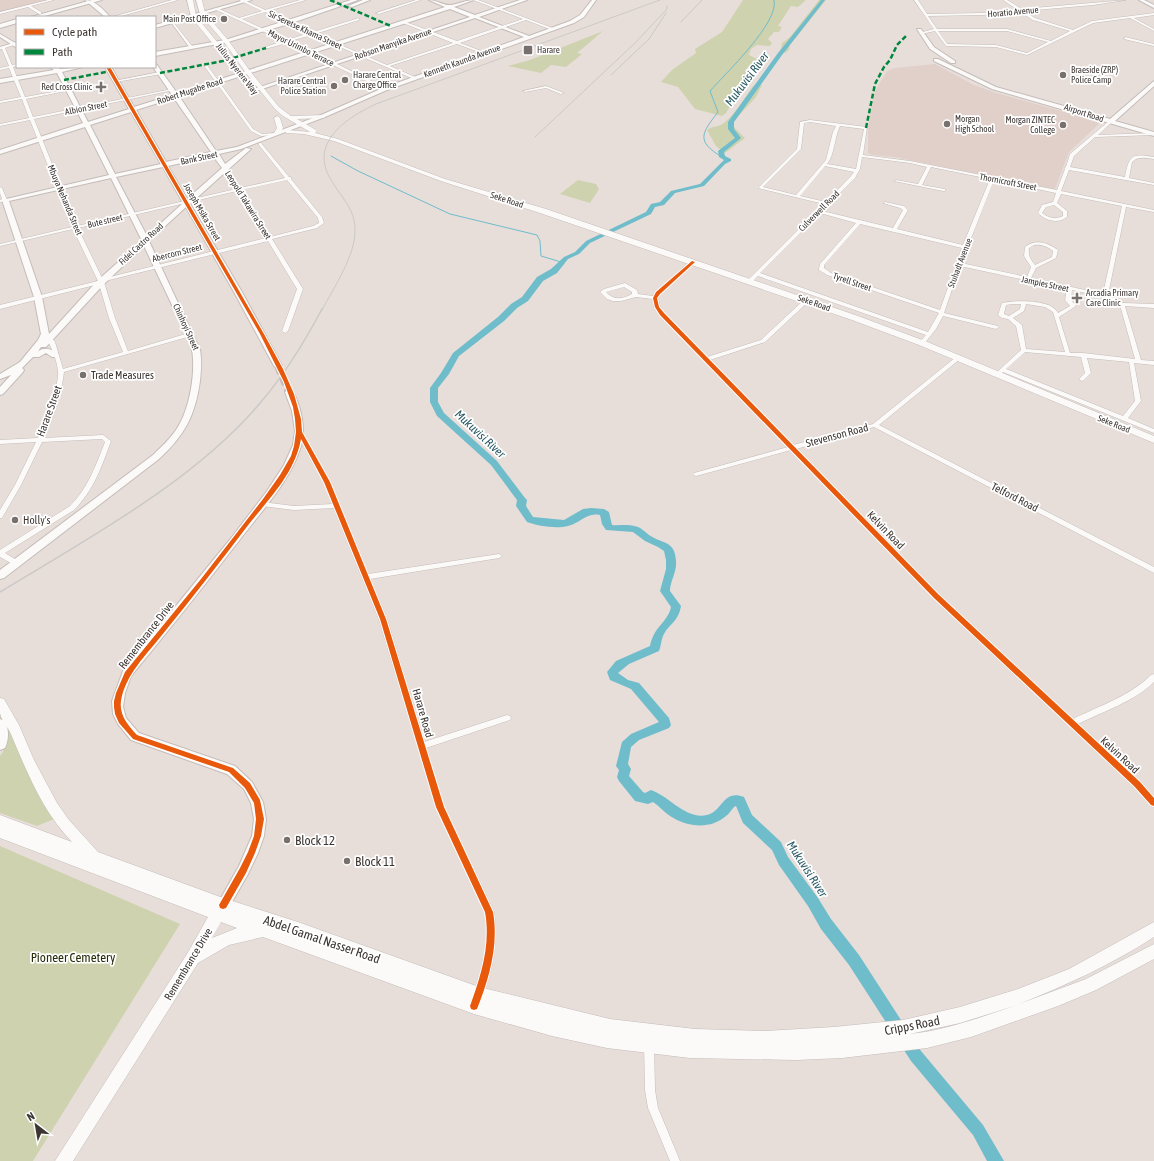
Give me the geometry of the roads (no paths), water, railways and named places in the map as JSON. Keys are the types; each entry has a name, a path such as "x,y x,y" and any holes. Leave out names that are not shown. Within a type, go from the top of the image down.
{"highway":[{"path":"42,16 92,0"},
{"path":"0,25 16,21"},
{"path":"0,725 2,731 0,744"}],"main road":[{"path":"190,0 193,16"},
{"name":"Julius Nyerere Way","path":"199,0 202,13 226,40 248,72 277,108 301,127"},
{"name":"Julius Nyerere Way","path":"193,16 216,42 240,75 256,92"},
{"path":"275,133 280,128 275,116 301,127"},
{"path":"288,116 305,118 323,116"},
{"name":"Seke Road","path":"301,127 443,180 466,186 750,281 922,343 1000,373 1154,440"},
{"path":"0,703 10,719 28,762 52,807 64,824 93,855"},
{"name":"Abdel Gamal Nasser Road","path":"0,821 93,855 266,931 573,1033 607,1040 650,1039"},
{"name":"Abdel Gamal Nasser Road","path":"0,832 220,910 298,929 477,1000"},
{"name":"Remembrance Drive","path":"63,1161 192,959 220,910"},
{"name":"Cripps Road","path":"650,1039 695,1037 757,1039 885,1031 903,1028 960,1015 1018,997 1074,974 1132,944 1154,929"},
{"path":"192,959 218,942 242,932 266,931"},
{"name":"Cripps Road","path":"650,1039 690,1050 759,1052 842,1050 915,1042 971,1029 1058,998 1091,985 1154,951"}],"street":[{"path":"0,13 52,0"},
{"path":"92,0 113,16"},
{"path":"92,0 107,16"},
{"path":"118,16 176,0"},
{"path":"156,27 245,0"},
{"name":"Sir Seretse Khama Street","path":"245,0 335,44 414,78"},
{"path":"238,19 304,0"},
{"path":"156,54 226,40 264,30 356,0"},
{"path":"290,22 368,0"},
{"path":"378,13 419,0"},
{"path":"431,0 528,37"},
{"path":"473,0 553,28"},
{"name":"Robert Mugabe Road","path":"0,152 132,109 174,93 240,75 473,0"},
{"name":"Robson Manyika Avenue","path":"256,92 261,88 525,0"},
{"name":"Kenneth Kaunda Avenue","path":"323,116 385,89 580,18 594,0"},
{"path":"916,0 946,44 950,46 996,46 1030,54 1094,21 1154,14"},
{"path":"1005,0 1036,20 1072,31"},
{"path":"1087,0 1093,4"},
{"name":"Horatio Avenue","path":"926,15 972,15 1124,0"},
{"path":"1141,0 1154,7"},
{"path":"29,6 42,16"},
{"name":"Mayor Urimbo Terrace","path":"216,9 264,30 385,89"},
{"path":"1130,17 1154,30"},
{"path":"266,48 358,19"},
{"path":"388,66 526,19"},
{"path":"404,22 483,53"},
{"path":"172,23 190,47"},
{"path":"1010,30 1013,25"},
{"path":"920,32 936,30 1010,30 1051,42"},
{"name":"Airport Road","path":"920,32 932,48 946,58 990,82 1038,99 1093,115 1110,122"},
{"path":"0,34 16,44"},
{"path":"1125,38 1154,45"},
{"path":"1,47 16,44"},
{"name":"Mbuya Nehanda Street","path":"1,47 16,79 75,228 103,280 112,318 126,353"},
{"name":"Airport Road","path":"936,60 969,78 994,88 1110,122"},
{"path":"0,68 16,66"},
{"path":"206,66 252,130 254,137 251,143"},
{"name":"Leopold Takawira Street","path":"156,67 225,168 300,289 285,331"},
{"name":"Chinhoyi Street","path":"0,574 156,457 172,443 186,423 192,404 199,366 198,355 133,215 86,124 80,109 59,71 54,68"},
{"path":"0,81 75,68"},
{"name":"Joseph Msika Street","path":"109,68 187,202 278,366"},
{"path":"116,81 160,72"},
{"path":"1055,203 1060,192 1066,168 1074,153 1154,83"},
{"path":"525,91 546,87 562,93"},
{"path":"0,102 69,90"},
{"name":"Albion Street","path":"0,125 126,100 174,93"},
{"path":"301,127 323,116"},
{"name":"Bank Street","path":"2,201 239,148 275,133 301,127 323,116"},
{"path":"825,165 857,172 866,128 839,126 810,121 802,122 799,149 760,188 826,203"},
{"path":"1110,122 1154,134"},
{"path":"797,196 828,160 835,132 839,126"},
{"name":"Fidel Castro Road","path":"2,376 17,369 23,364 42,341 67,318 103,280 238,156 260,144 301,127"},
{"path":"252,130 261,135 275,133"},
{"path":"1093,136 1154,134"},
{"path":"187,202 288,178 260,144"},
{"name":"Thornicroft Street","path":"861,156 894,159 992,180 1154,211"},
{"path":"1127,179 1130,162 1132,159 1138,156 1154,158"},
{"path":"920,185 929,167"},
{"path":"1066,168 1154,184"},
{"name":"Culverwell Road","path":"750,281 857,172"},
{"name":"Abercorn Street","path":"0,307 315,227 322,223 320,218 288,178"},
{"name":"Stuhadt Avenue","path":"922,343 942,313 958,264 992,180"},
{"path":"896,181 943,190"},
{"path":"0,188 2,201 9,211 12,206 22,197"},
{"name":"Bute street","path":"0,245 187,202"},
{"path":"885,203 902,207 906,210 894,230"},
{"path":"1055,203 1065,212 1065,217 1054,220 1040,213 1044,206 1055,203"},
{"path":"1105,296 1124,205"},
{"name":"Harare Street","path":"0,516 18,485 49,420 56,399 61,371 43,324 38,297 9,211"},
{"path":"819,211 966,247"},
{"name":"Tyrell Street","path":"859,222 822,265 821,269 830,274 942,313"},
{"path":"1028,280 1034,267 1054,258 1056,250 1039,243 1030,244 1027,247 1025,254 1028,261 1034,267"},
{"path":"635,295 635,291 625,285 603,292 610,300 614,301 635,295 655,298 658,293 693,262"},
{"name":"Jampies Street","path":"958,264 1105,296 1122,304 1154,306"},
{"path":"757,274 929,334"},
{"path":"1057,316 1073,306 1068,300 1070,289"},
{"name":"Kelvin Road","path":"655,298 657,307 662,314 936,596 1137,784 1154,803"},
{"path":"706,359 763,341 806,301"},
{"path":"1010,318 1022,310 1024,302"},
{"path":"1024,350 1019,325 1010,318 1001,315 1004,304 1024,302 1051,308 1055,311 1068,354"},
{"path":"1122,304 1138,361"},
{"path":"942,313 996,327"},
{"path":"43,324 55,324 67,318"},
{"path":"61,371 189,335"},
{"name":"Fidel Castro Road","path":"1,389 30,360 48,336"},
{"path":"30,360 43,350 56,355"},
{"path":"1154,362 1024,350 1000,373 1154,431"},
{"path":"1082,379 1088,373 1083,356"},
{"name":"Stevenson Road","path":"696,474 875,425 958,358"},
{"path":"1124,419 1138,400 1131,360"},
{"path":"2,376 12,379"},
{"name":"Remembrance Drive","path":"220,910 259,835 260,815 254,792 242,778 231,770 135,737 118,715 117,698 126,674 262,504 278,482 292,458 299,432 296,409 289,392"},
{"name":"Telford Road","path":"875,425 1154,570"},
{"name":"Harare Road","path":"299,432 327,482 385,625 440,807 486,904 490,917 492,933 477,1000"},
{"path":"0,442 103,437 107,438 108,441 96,474 85,495 79,502 0,554 16,563"},
{"path":"262,504 294,508 336,506"},
{"path":"365,577 499,556"},
{"path":"1072,723 1136,691 1149,683 1154,677"},
{"path":"422,746 507,718"},
{"path":"650,1039 650,1090 653,1108 675,1161"}],"waterway":[{"path":"722,157 708,146 704,136 705,131 718,112 710,91 738,61 760,34 769,21 774,10 774,0"},
{"name":"Mukuvisi River","path":"823,0 780,54 731,122 731,129 738,138 721,151 722,157 729,160 723,163 702,185 673,192 662,204 653,205 649,213 588,242 577,253 566,258 554,271 540,279 525,299 514,306 501,319 456,355 445,374 434,388 434,402 440,414 494,463 522,500 521,506 530,520 549,523 567,523 573,521 583,513 591,511 604,512 609,528 631,528 648,539 668,548 671,556 671,565 665,591 676,606 674,615 660,632 655,648 620,664 612,672 614,677 635,686 665,721 665,725 635,737 626,745 622,766 625,769 623,777 639,797 648,799 651,795 655,796 676,813 693,819 710,820 721,813 728,804 735,801 740,801 747,819 777,846 783,861 813,902 826,924 854,960 916,1056 978,1130 996,1161"},
{"path":"331,156 358,171 450,214 537,235 540,241 541,256 561,262"}],"tunnel":[{"path":"278,366 289,392"}],"railway":[{"path":"322,310 348,260 352,249 355,229 354,221 349,208 330,178 325,165 324,153 328,142 335,132 354,116 376,104 660,0"},
{"path":"681,22 702,0"},
{"path":"535,137 635,43 667,9 667,6"},
{"path":"611,75 649,39 666,13"},
{"path":"0,592 138,507 205,458 234,431 270,391 294,357 322,309"}],"place":[{"name":"Main Post Office","path":"224,19"},
{"name":"Harare","path":"528,50"},
{"name":"Braeside (ZRP) Police Camp","path":"1063,75"},
{"name":"Harare Central Charge Office","path":"345,80"},
{"name":"Harare Central Police Station","path":"334,86"},
{"name":"Red Cross Clinic","path":"101,87"},
{"name":"Morgan High School","path":"947,124"},
{"name":"Morgan ZINTEC College","path":"1063,125"},
{"name":"Arcadia Primary Care Clinic","path":"1077,298"},
{"name":"Trade Measures","path":"83,375"},
{"name":"Holly's","path":"15,520"},
{"name":"Block 12","path":"287,840"},
{"name":"Block 11","path":"347,861"}],"park label":[{"name":"Pioneer Cemetery","path":"73,957"}]}
